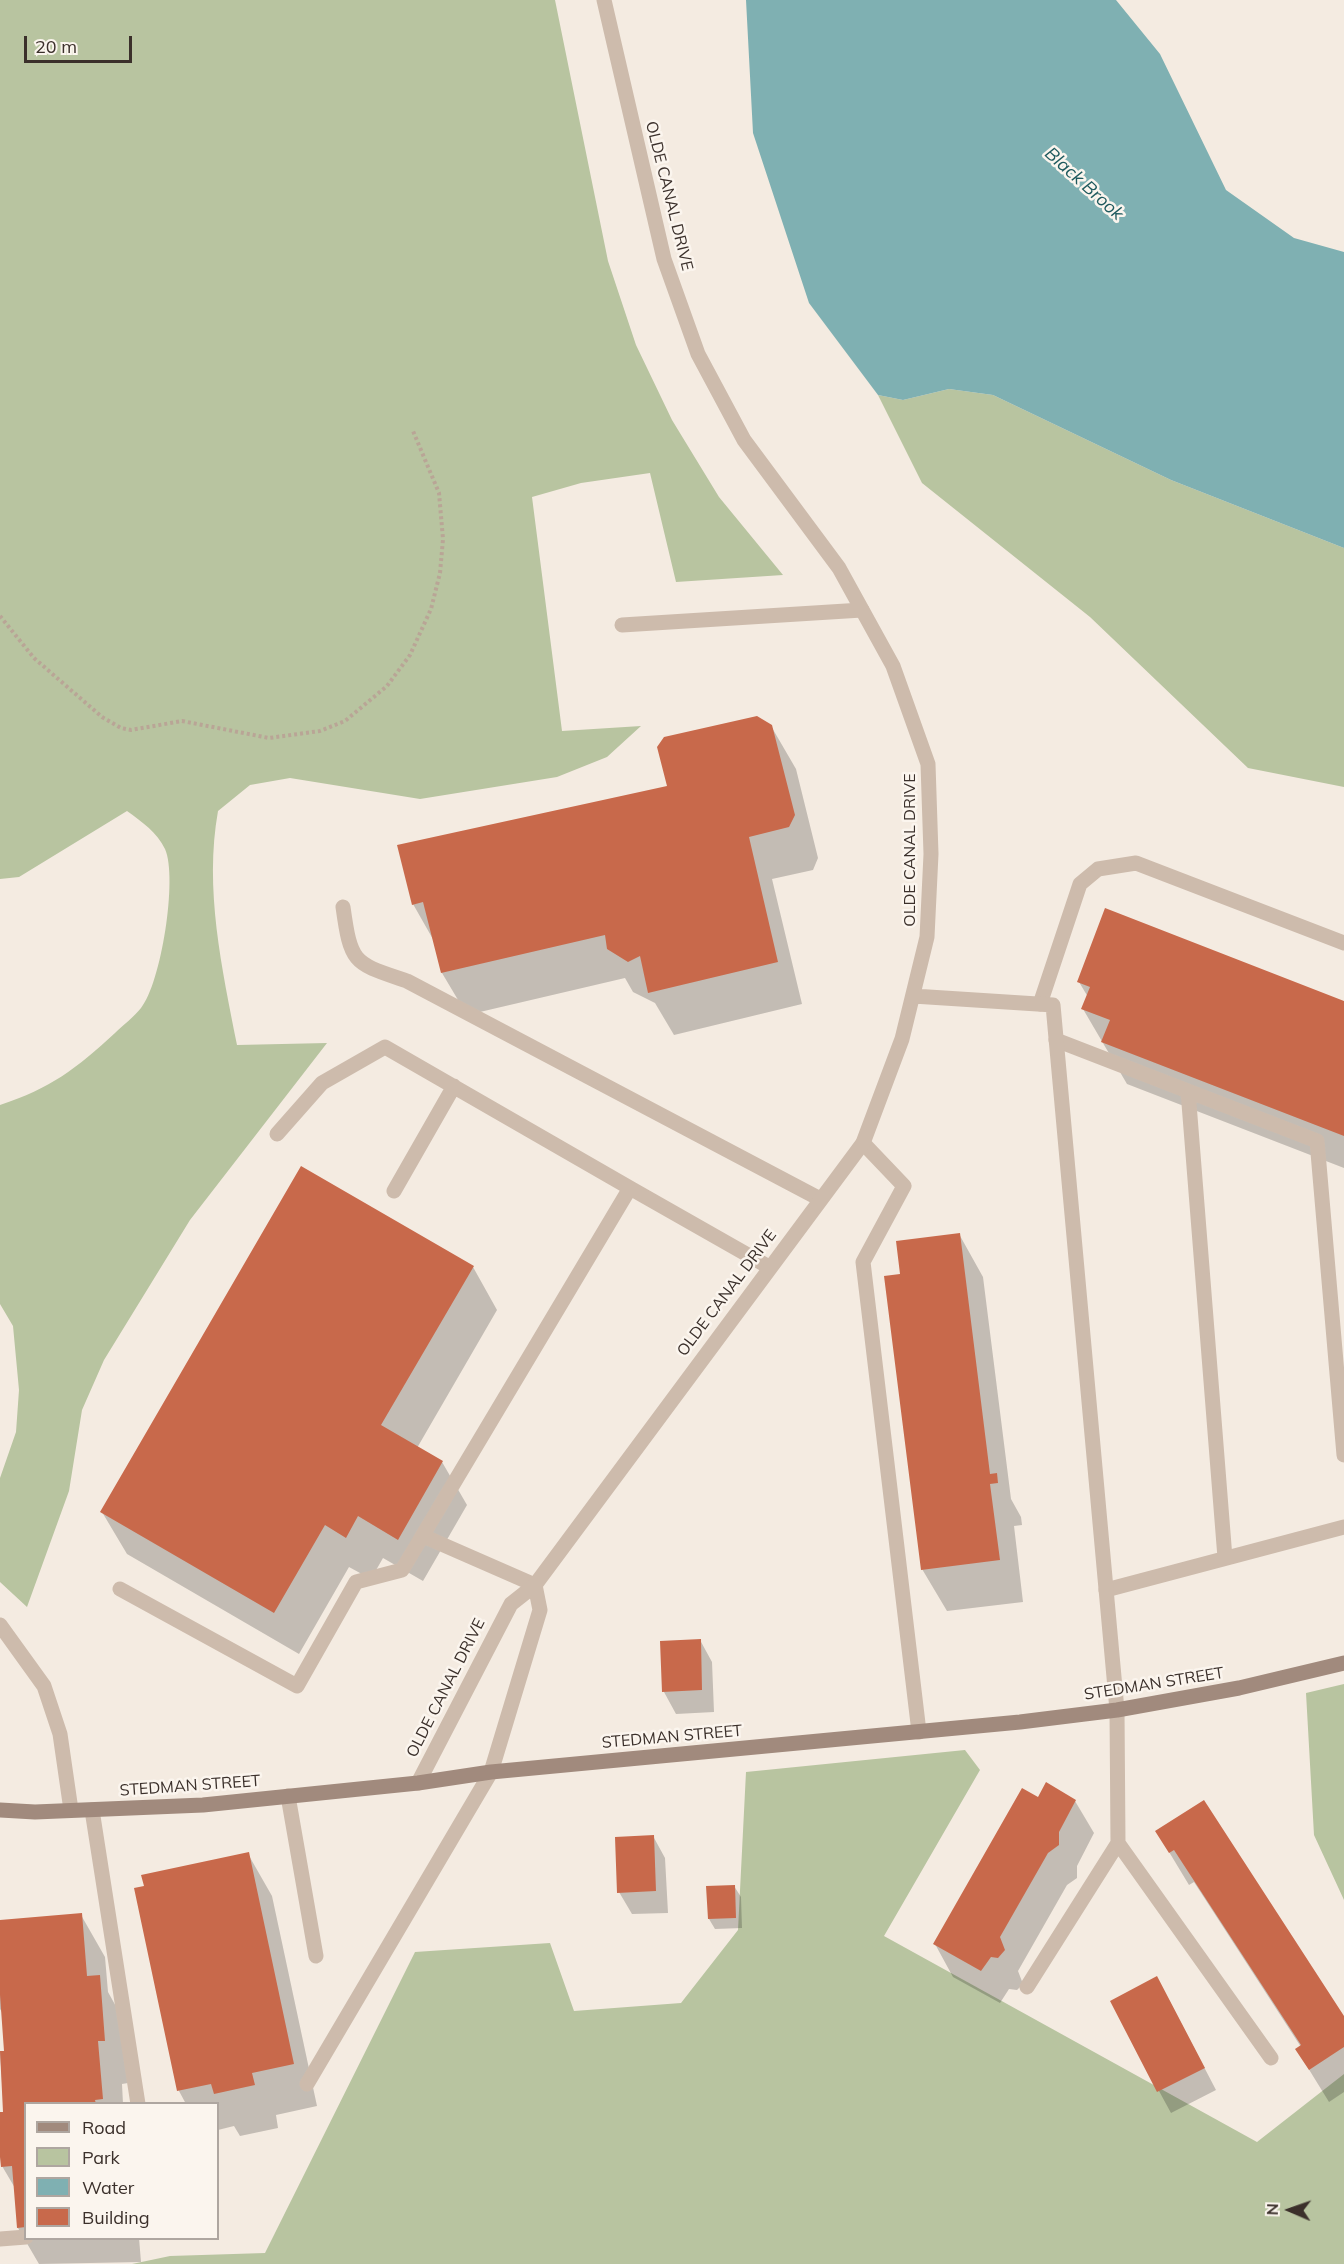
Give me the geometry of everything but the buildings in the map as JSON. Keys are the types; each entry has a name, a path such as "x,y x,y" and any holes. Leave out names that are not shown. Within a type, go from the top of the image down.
{"main road":[{"name":"STEDMAN STREET","path":"0,1810 92,1810 203,1805 418,1783 491,1772 919,1732 1117,1710 1209,1694 1344,1663"}],"street":[{"name":"OLDE CANAL DRIVE","path":"418,1783 493,1634 511,1604 534,1585 863,1143 902,1039 927,937 931,854 928,764 893,666 839,568 744,440 698,354 664,259 604,0"},
{"path":"622,625 862,610"},
{"path":"1040,1004 1080,884 1098,869 1136,863 1344,943"},
{"path":"344,908 348,945 364,966 407,981 820,1199"},
{"path":"913,996 1053,1005 1117,1710 1118,1843 1027,1987"},
{"path":"1056,1040 1317,1141 1344,1455"},
{"path":"277,1134 322,1083 385,1047 769,1267"},
{"path":"394,1191 454,1086"},
{"path":"1188,1091 1225,1558"},
{"path":"863,1143 904,1186 862,1262 919,1732"},
{"path":"120,1589 297,1686 356,1582 402,1570 630,1188"},
{"path":"1106,1590 1344,1527"},
{"path":"307,2084 491,1772 540,1610 534,1585 423,1536"},
{"path":"0,1625 45,1686 60,1734 71,1810"},
{"path":"288,1796 316,1956"},
{"path":"92,1810 138,2102"},
{"path":"1118,1843 1271,2058"},
{"path":"0,2240 24,2236"}],"path":[{"path":"0,616 34,658 102,717 121,728 131,729 182,721 269,738 320,731 345,722 387,686 410,655 431,609 440,573 443,539 440,493 413,431"}],"green space":[{"path":"0,0 555,0 608,261 636,345 672,420 719,497 783,575 676,582 650,473 581,483 532,497 562,731 641,726 607,757 557,777 420,799 290,778 250,785 218,811 214,840 214,899 221,958 237,1045 327,1043 190,1220 104,1360 82,1410 69,1491 27,1607 0,1582 0,1478 16,1432 19,1390 13,1326 0,1304 0,1105 34,1092 62,1076 101,1046 141,1008 155,977 161,955 170,883 169,863 162,843 149,828 127,811 19,877 0,879"},
{"path":"949,389 993,395 1171,480 1344,548 1344,787 1248,768 1090,617 922,483 878,395 903,400"},
{"path":"1344,1684 1344,1900 1314,1835 1306,1693"},
{"path":"965,1750 980,1770 884,1936 1257,2142 1344,2074 1344,2264 132,2264 170,2256 265,2253 415,1952 550,1943 574,2011 681,2003 738,1930 746,1772"}],"water":[{"name":"Black Brook","path":"746,0 1116,0 1160,54 1226,190 1294,238 1344,252 1344,548 1171,480 993,395 949,389 903,400 878,395 809,303 753,133"}]}
